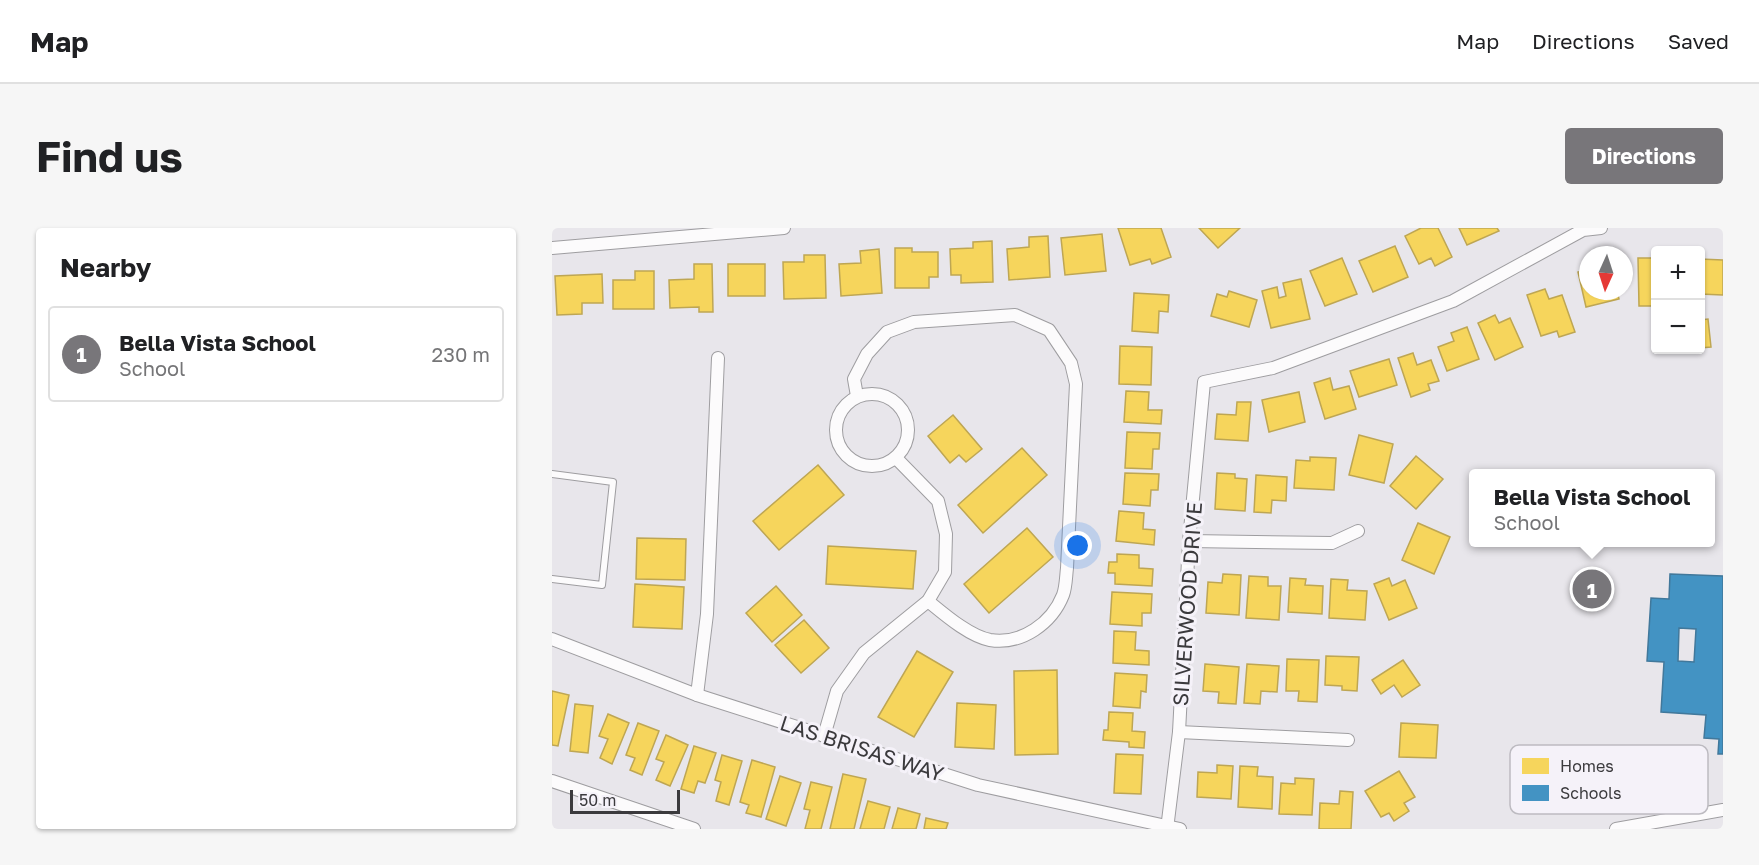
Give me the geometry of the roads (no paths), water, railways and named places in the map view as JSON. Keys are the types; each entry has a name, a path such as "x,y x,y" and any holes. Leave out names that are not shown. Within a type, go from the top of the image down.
{"street":[{"path":"552,248 784,228"},
{"name":"SILVERWOOD DRIVE","path":"1167,828 1179,732 1189,542 1204,382 1273,368 1453,301 1583,230 1601,228"},
{"path":"857,396 854,380 867,354 887,332 914,322 1015,315 1049,330 1071,363 1076,384 1067,568 1063,594 1048,620 1023,638 990,640 956,623 927,601"},
{"path":"697,694 707,614 718,358"},
{"path":"882,394 904,411 909,437 897,459 869,468 844,455 836,438 840,411 857,396 882,394"},
{"path":"824,736 837,691 864,652 927,601 945,572 946,534 938,501 897,459"},
{"path":"1189,542 1332,543 1358,531"},
{"name":"LAS BRISAS WAY","path":"552,639 697,694 978,785 1180,829"},
{"path":"1179,732 1348,740"},
{"path":"552,781 692,829"},
{"path":"1708,813 1723,810"},
{"path":"1616,829 1700,814"}],"lane":[{"path":"552,474 613,482 602,585 552,579"}],"place":[{"name":"Bella Vista School","path":"1592,589"}]}
